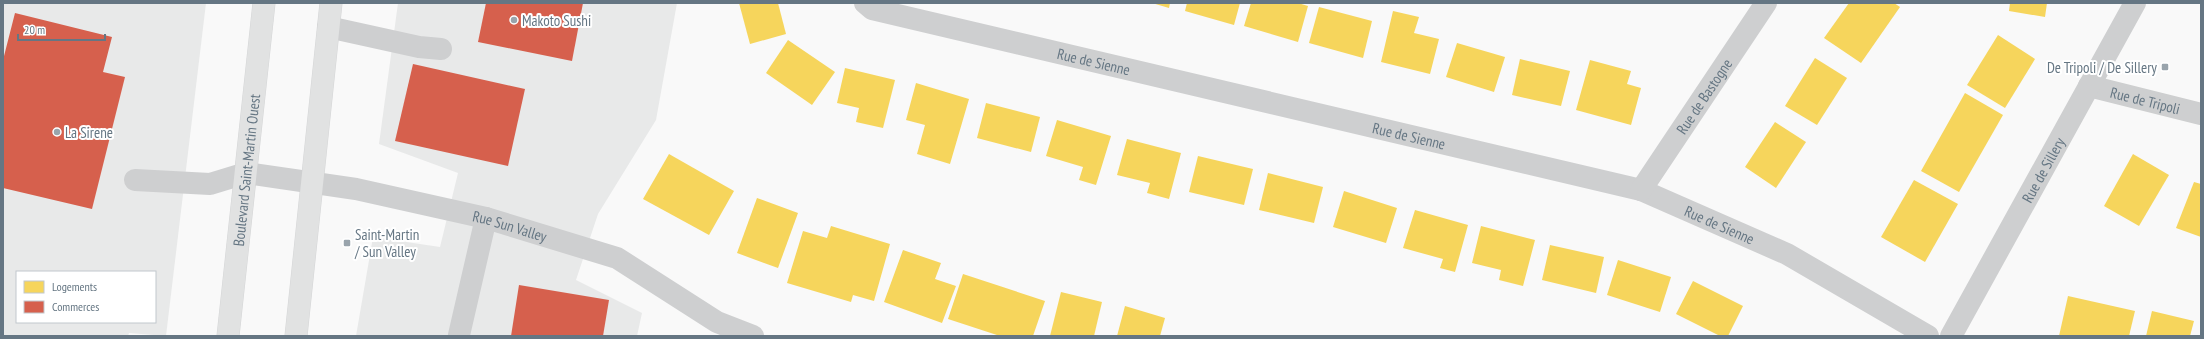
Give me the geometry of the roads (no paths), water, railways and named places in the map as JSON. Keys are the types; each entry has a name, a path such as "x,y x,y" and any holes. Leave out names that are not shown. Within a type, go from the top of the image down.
{"main road":[{"name":"Boulevard Saint-Martin Ouest","path":"228,336 264,3"},
{"path":"296,336 331,3"}],"street":[{"name":"Rue de Sienne","path":"865,3 872,9 880,11 1641,190 1787,254 1928,336"},
{"name":"Rue de Bastogne","path":"1641,190 1766,3"},
{"name":"Rue de Sillery","path":"1951,336 2135,3"},
{"path":"328,27 419,47 442,49"},
{"name":"Rue de Tripoli","path":"2089,86 2201,114"},
{"path":"135,180 210,184 246,173"},
{"name":"Rue Sun Valley","path":"246,173 356,189 486,218 617,258 717,322 753,336"},
{"path":"459,335 486,218"}],"place":[{"name":"Makoto Sushi","path":"514,20"},
{"name":"De Tripoli / De Sillery","path":"2165,67"},
{"name":"La Sirene","path":"57,132"},
{"name":"Saint-Martin / Sun Valley","path":"347,243"}]}
